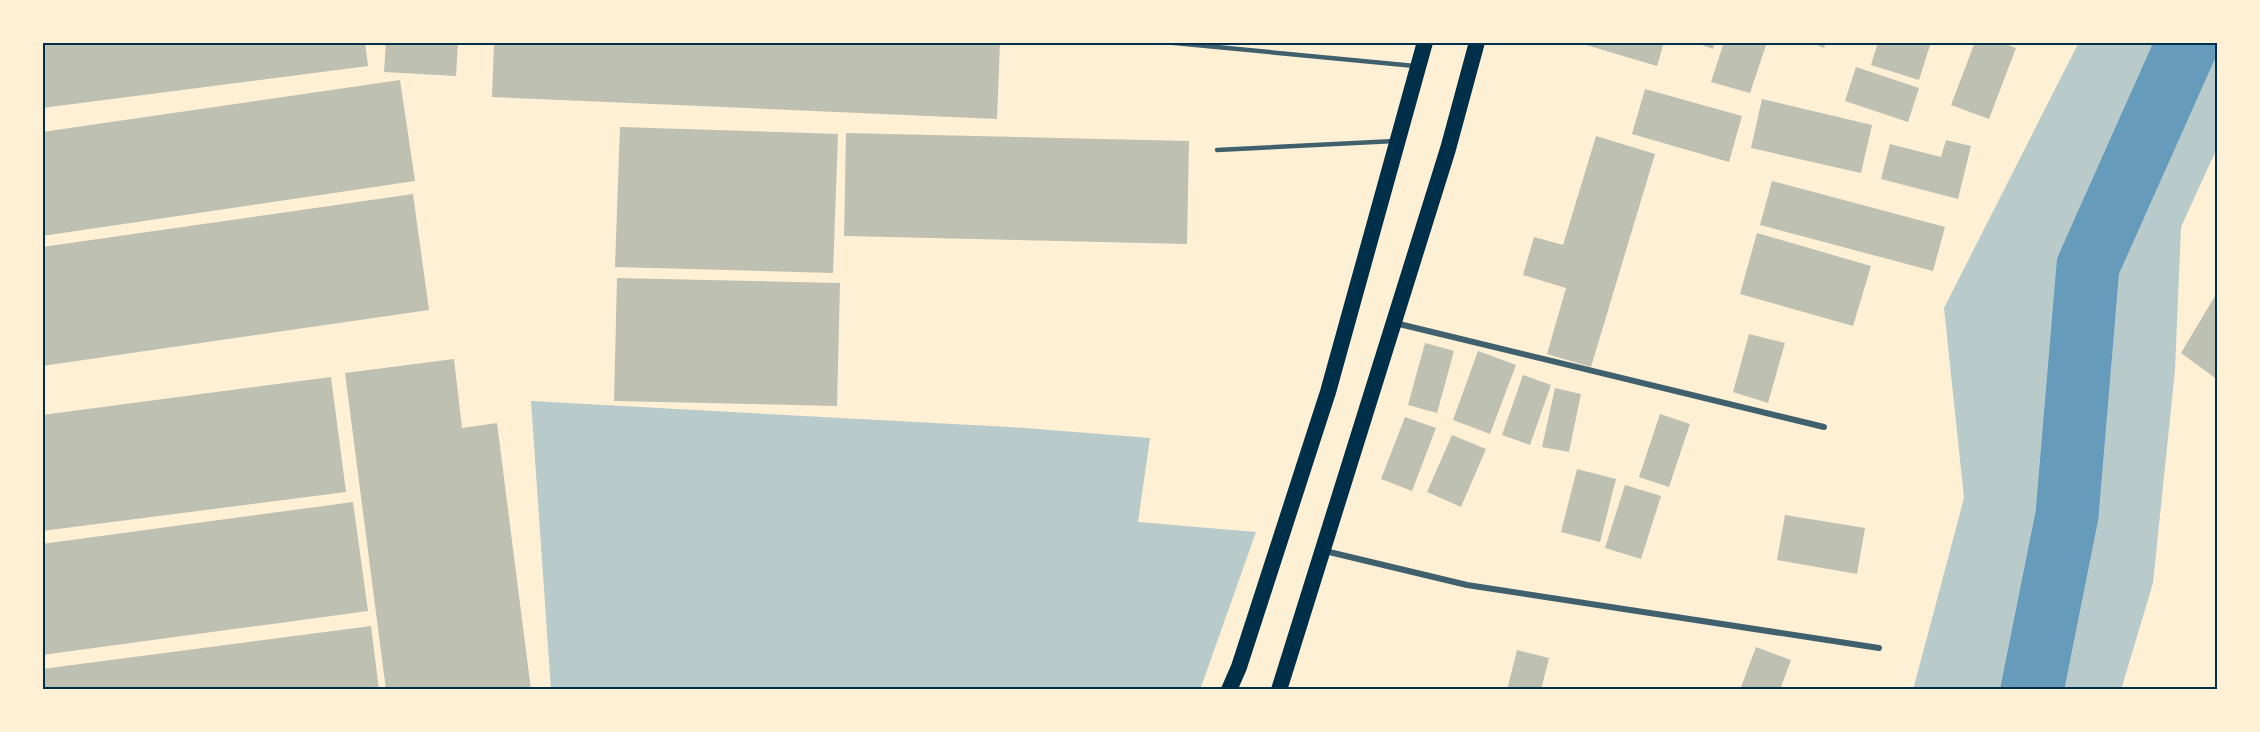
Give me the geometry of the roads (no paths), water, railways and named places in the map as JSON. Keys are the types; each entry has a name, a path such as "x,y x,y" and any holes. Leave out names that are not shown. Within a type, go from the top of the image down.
{"highway":[{"path":"1229,690 1239,667 1328,393 1425,42"},
{"path":"1280,690 1448,149 1477,42"}],"street":[{"path":"1395,323 1824,427"},
{"path":"1324,550 1467,585 1879,648"}],"lane":[{"path":"1164,42 1419,67"},
{"path":"1217,150 1398,140"}],"waterway":[{"path":"2032,690 2067,515 2088,266 2188,42"}]}
